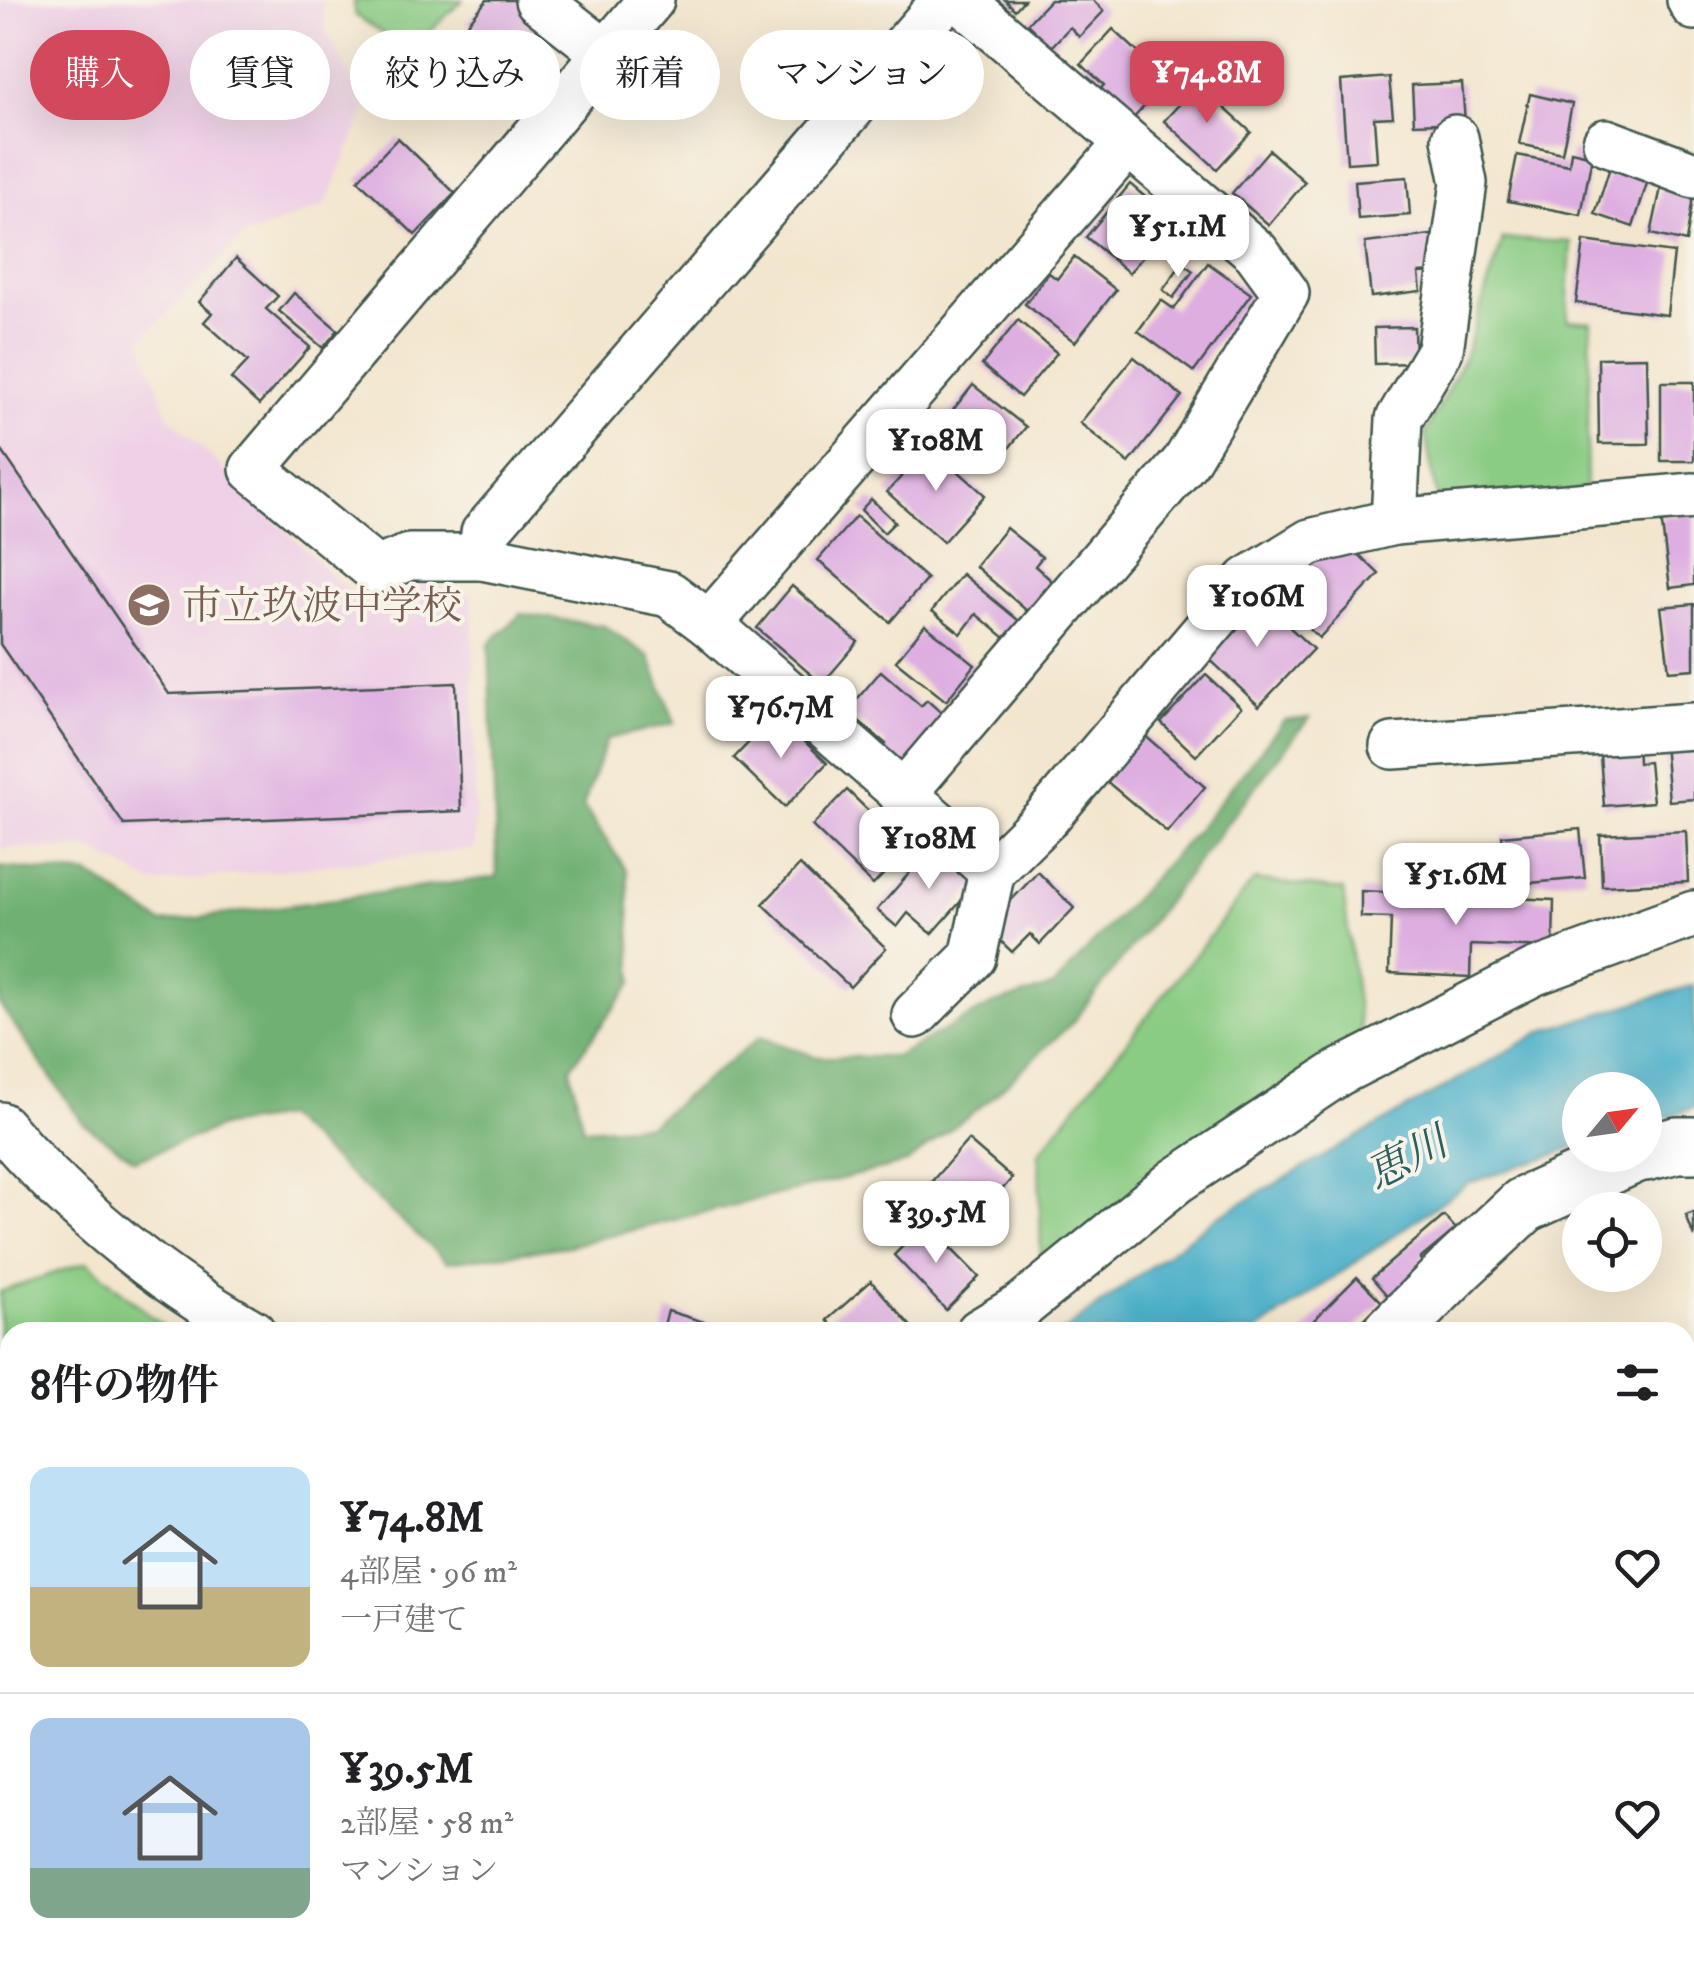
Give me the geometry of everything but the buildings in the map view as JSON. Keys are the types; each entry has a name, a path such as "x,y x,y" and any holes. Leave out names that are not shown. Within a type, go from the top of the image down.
{"main road":[{"path":"1662,1149 1694,1145"},
{"path":"1402,1322 1524,1206 1599,1172"}],"street":[{"path":"538,0 580,33"},
{"path":"624,30 651,0"},
{"path":"482,558 484,532 945,0"},
{"path":"902,795 1186,462 1286,293 1256,252 961,0"},
{"path":"1690,0 1694,8"},
{"path":"580,81 253,469 376,570 409,558 482,558 669,594 709,624 992,871"},
{"path":"1394,522 1399,418 1440,350 1464,183 1455,138"},
{"path":"1606,142 1694,175"},
{"path":"709,624 1127,144"},
{"path":"915,1014 972,958 992,871 1045,819 1248,580 1310,542 1394,522 1694,496"},
{"path":"1392,746 1694,726"},
{"path":"996,1322 1022,1306 1176,1181 1338,1073 1535,972 1694,914"},
{"path":"0,1125 38,1170 102,1230 186,1294 235,1322"}],"shaded area":[{"path":"0,0 322,0 326,30 190,30 190,120 330,120 330,39 350,77 350,120 361,120 326,205 244,236 141,340 168,415 366,609 419,580 473,596 475,849 154,884 91,849 0,848"}],"green space":[{"path":"354,0 463,0 431,30 378,30 355,15"},
{"path":"1503,239 1571,242 1567,320 1591,322 1585,505 1441,519 1425,434 1464,358"},
{"path":"521,614 604,626 649,656 675,723 607,739 583,806 627,871 633,982 570,1068 583,1129 649,1125 760,1037 817,1057 895,1057 991,1005 1054,986 1196,831 1284,721 1309,718 1074,1021 989,1100 906,1163 568,1246 447,1262 285,1117 223,1126 135,1160 83,1123 0,1005 0,867 90,875 162,923 497,877 489,644"},
{"path":"1254,880 1343,890 1362,1044 1041,1268 1039,1153"},
{"path":"87,1262 158,1322 0,1322 0,1292"}],"water":[{"name":"恵川","path":"1694,985 1694,1108 1662,1118 1662,1072 1562,1072 1562,1152 1469,1183 1270,1322 1076,1322 1212,1220 1543,1031"}],"place":[{"name":"市立玖波中学校","path":"149,605"}]}
